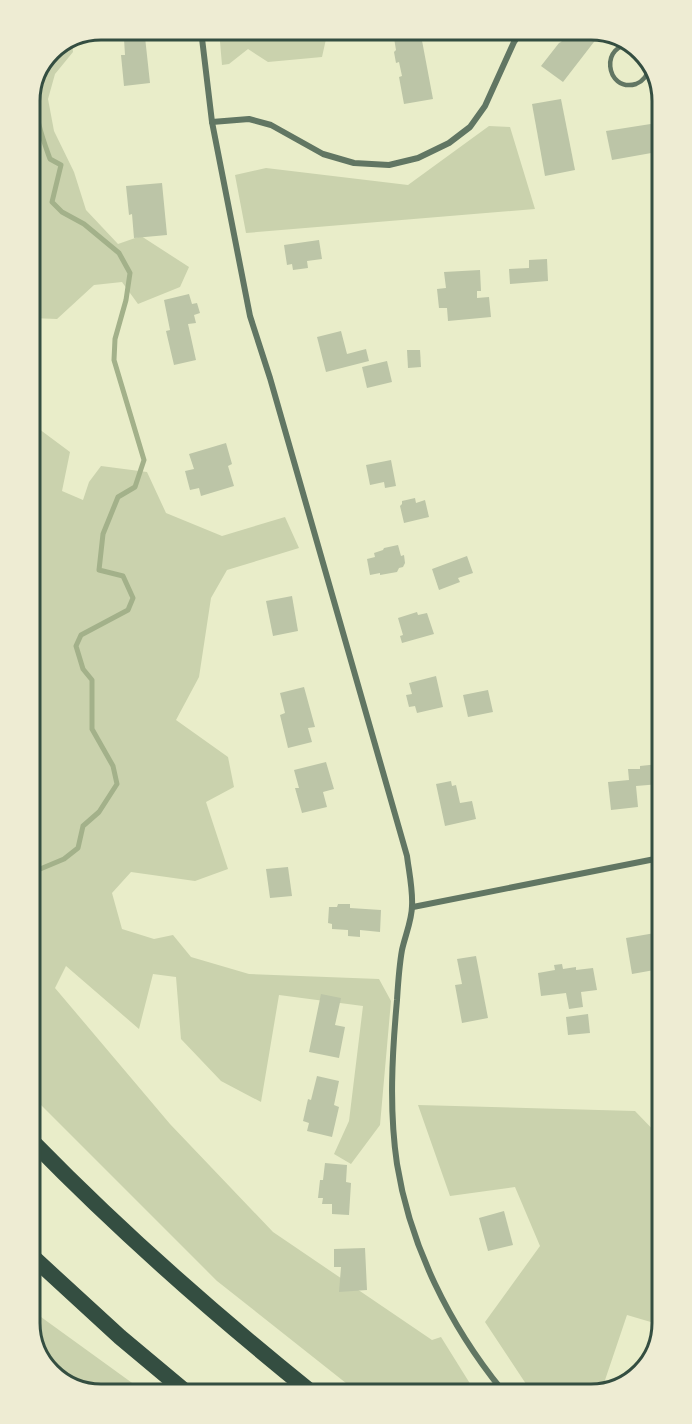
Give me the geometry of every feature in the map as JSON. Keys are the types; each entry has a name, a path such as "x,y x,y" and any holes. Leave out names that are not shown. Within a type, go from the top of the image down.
{"highway":[{"path":"40,1149 160,1264 300,1383"},
{"path":"40,1264 120,1337 175,1383"}],"street":[{"path":"202,40 212,122 250,316 270,378 407,856 412,907 402,951 392,1074 397,1165 417,1240 440,1294 462,1335 497,1384"},
{"path":"212,122 249,119 271,124 323,154 354,163 389,165 418,158 449,143 470,127 485,106 515,41"},
{"path":"412,907 652,860"}],"lane":[{"path":"618,48 610,59 609,66 614,78 626,85 640,83 646,76"}],"green space":[{"path":"220,40 326,40 322,57 268,62 248,49 229,64 222,65"},
{"path":"73,48 73,52 55,74 48,99 54,131 74,172 86,210 118,244 141,236 189,267 180,287 138,304 122,282 94,285 57,319 41,318 41,98 45,78 51,68 58,58"},
{"path":"489,126 510,127 535,209 246,233 235,175 266,168 408,185"},
{"path":"41,430 70,452 62,491 83,500 89,482 101,466 147,472 166,513 222,536 285,517 299,548 227,570 211,598 199,677 176,720 228,757 234,787 206,802 228,869 195,881 131,872 112,893 122,929 154,939 173,935 191,957 249,974 379,979 391,1001 380,1125 351,1164 334,1154 349,1121 363,1006 279,995 261,1102 221,1081 181,1039 176,977 153,974 139,1029 66,966 55,988 170,1124 273,1232 432,1340 441,1337 470,1384 347,1384 217,1281 40,1104"},
{"path":"418,1105 635,1111 652,1129 652,1322 627,1315 605,1381 590,1384 526,1384 485,1322 540,1246 515,1187 450,1196"},
{"path":"41,1317 132,1383 90,1382 78,1379 64,1371 53,1360 45,1346"}],"building":[{"path":"124,40 145,40 150,83 124,86 121,55 125,55"},
{"path":"394,41 422,41 433,99 404,104 399,77 402,76 394,52 396,50"},
{"path":"595,41 563,82 541,66 561,42"},
{"path":"561,99 575,170 545,176 532,104"},
{"path":"652,124 652,153 612,160 606,131"},
{"path":"162,183 167,235 134,238 126,186"},
{"path":"319,240 322,259 307,261 308,268 293,270 292,264 287,265 284,245"},
{"path":"547,259 548,281 510,284 509,269 529,268 529,260"},
{"path":"480,270 481,291 477,291 477,298 489,297 491,317 448,321 447,308 439,308 437,289 446,288 444,272"},
{"path":"189,294 192,304 197,303 200,313 194,315 196,323 188,324 196,360 174,365 166,331 170,330 164,300"},
{"path":"341,331 347,354 366,349 369,361 326,372 317,337"},
{"path":"407,350 420,350 421,367 408,368"},
{"path":"387,361 392,382 367,388 362,367"},
{"path":"226,443 232,464 228,466 234,486 201,496 199,488 190,490 185,471 194,469 189,454"},
{"path":"391,460 396,486 385,488 384,482 370,485 366,465"},
{"path":"415,498 416,503 425,500 429,517 404,523 400,506 402,501"},
{"path":"398,545 401,556 404,555 403,567 397,572 370,575 367,559 375,557 374,553 384,548"},
{"path":"467,556 473,573 458,578 460,582 439,590 432,569"},
{"path":"292,596 298,631 273,636 266,601"},
{"path":"417,612 418,615 427,613 434,634 402,643 400,636 403,635 398,618"},
{"path":"436,676 443,707 417,713 415,706 409,707 406,695 412,694 409,683"},
{"path":"304,687 315,727 308,728 312,742 288,748 280,715 285,713 280,693"},
{"path":"488,690 493,712 468,717 463,695"},
{"path":"326,762 334,789 323,792 327,807 302,813 295,788 299,788 294,770"},
{"path":"652,765 652,785 636,786 638,807 611,810 608,782 629,780 628,769 640,769 640,766"},
{"path":"451,781 452,786 456,785 460,803 472,801 476,819 445,826 436,784"},
{"path":"288,867 292,896 270,898 266,869"},
{"path":"338,904 350,904 350,908 381,910 380,932 360,930 360,937 348,936 348,930 332,929 332,924 328,923 329,907 337,907"},
{"path":"652,934 652,970 632,974 626,938"},
{"path":"476,956 488,1018 462,1023 455,985 462,984 457,959"},
{"path":"562,964 563,969 593,968 597,990 581,992 583,1007 569,1009 566,993 541,996 538,973 555,970 554,965"},
{"path":"321,994 341,998 335,1025 345,1027 339,1058 309,1052"},
{"path":"588,1014 590,1033 568,1035 566,1017"},
{"path":"317,1076 339,1081 334,1105 339,1107 332,1137 307,1131 309,1123 303,1121"},
{"path":"325,1163 347,1165 346,1182 351,1183 349,1215 332,1214 332,1204 322,1204 323,1198 318,1198"},
{"path":"504,1211 513,1245 488,1251 479,1218"},
{"path":"365,1248 367,1290 339,1292 341,1267 334,1267 334,1249"}],"waterway":[{"path":"40,869 64,859 78,848 83,826 99,812 117,784 113,766 92,729 92,680 83,669 76,646 81,635 128,610 133,598 123,576 99,570 103,534 118,497 135,487 144,460 114,360 115,339 126,300 130,273 119,253 84,224 62,212 52,202 61,165 50,159 41,131"}]}
